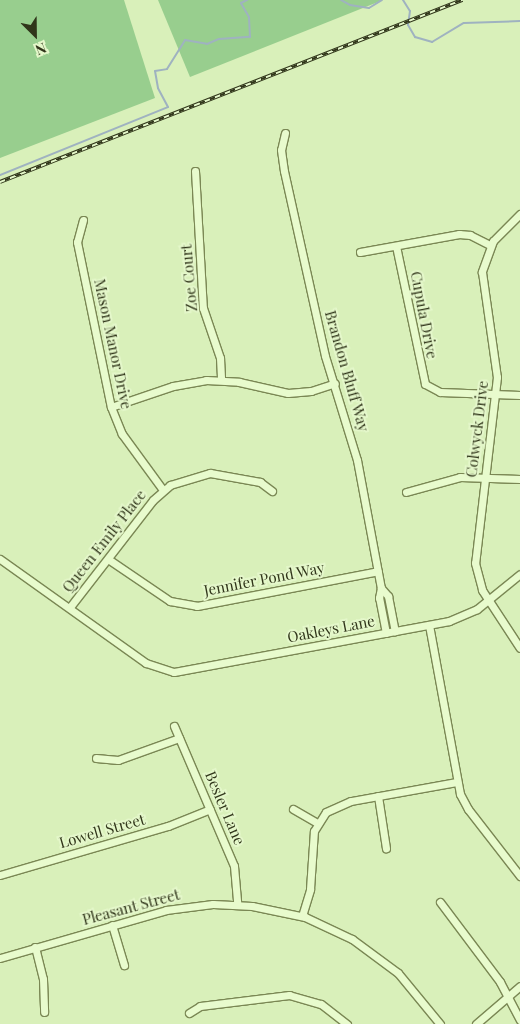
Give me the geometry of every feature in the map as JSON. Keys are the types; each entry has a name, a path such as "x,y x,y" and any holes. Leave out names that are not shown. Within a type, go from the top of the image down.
{"street":[{"name":"Brandon Bluff Way","path":"285,132 282,164 325,356 357,460 381,588 380,598 386,633"},
{"name":"Zoe Court","path":"196,171 203,308 218,351 221,380"},
{"name":"Colwyck Drive","path":"520,214 490,245 482,272 498,365 474,563 480,586 520,648"},
{"name":"Mason Manor Drive","path":"82,220 77,242 111,407 122,434 163,490"},
{"path":"360,252 459,234 470,235 490,245"},
{"name":"Cupula Drive","path":"396,246 421,373 429,388 440,392 495,394"},
{"path":"111,407 173,386 221,380 288,393 311,391 334,383"},
{"path":"495,394 520,395"},
{"name":"Queen Emily Place","path":"70,608 163,490 184,479 210,473 260,482 272,491"},
{"path":"406,492 460,477 520,479"},
{"name":"Oakleys Lane","path":"0,559 146,663 166,672 186,671 429,625 461,617 488,600 520,574"},
{"name":"Jennifer Pond Way","path":"108,559 161,596 197,606 378,571"},
{"name":"Brandon Bluff Way","path":"381,588 388,596 395,631"},
{"path":"429,625 457,782 468,809 520,876"},
{"name":"Besler Lane","path":"174,726 234,866 237,904"},
{"path":"96,758 118,760 179,738"},
{"path":"302,916 310,889 312,837 317,823 326,812 340,803 457,782"},
{"path":"378,796 386,848"},
{"path":"293,809 317,823"},
{"name":"Lowell Street","path":"0,875 168,826 210,810"},
{"path":"440,902 508,996 520,1020"},
{"name":"Pleasant Street","path":"0,958 176,908 237,904 302,916 352,940 382,960 414,989 440,1024"},
{"path":"112,925 124,965"},
{"path":"35,948 43,979 44,1012"},
{"path":"476,1024 520,986"},
{"path":"189,1013 200,1006 288,995 321,1004 347,1024"}],"green space":[{"path":"0,0 124,0 155,98 0,158"},
{"path":"158,0 383,0 190,77"}],"waterway":[{"path":"0,175 168,107 158,88 155,71 167,69 185,40 207,44 219,39 250,37 249,17 241,3 247,0"},
{"path":"341,0 350,5 369,8 382,0"},
{"path":"403,0 410,11 408,25 415,37 432,42 464,23 520,21"}],"railway":[{"path":"0,182 463,0"}]}
